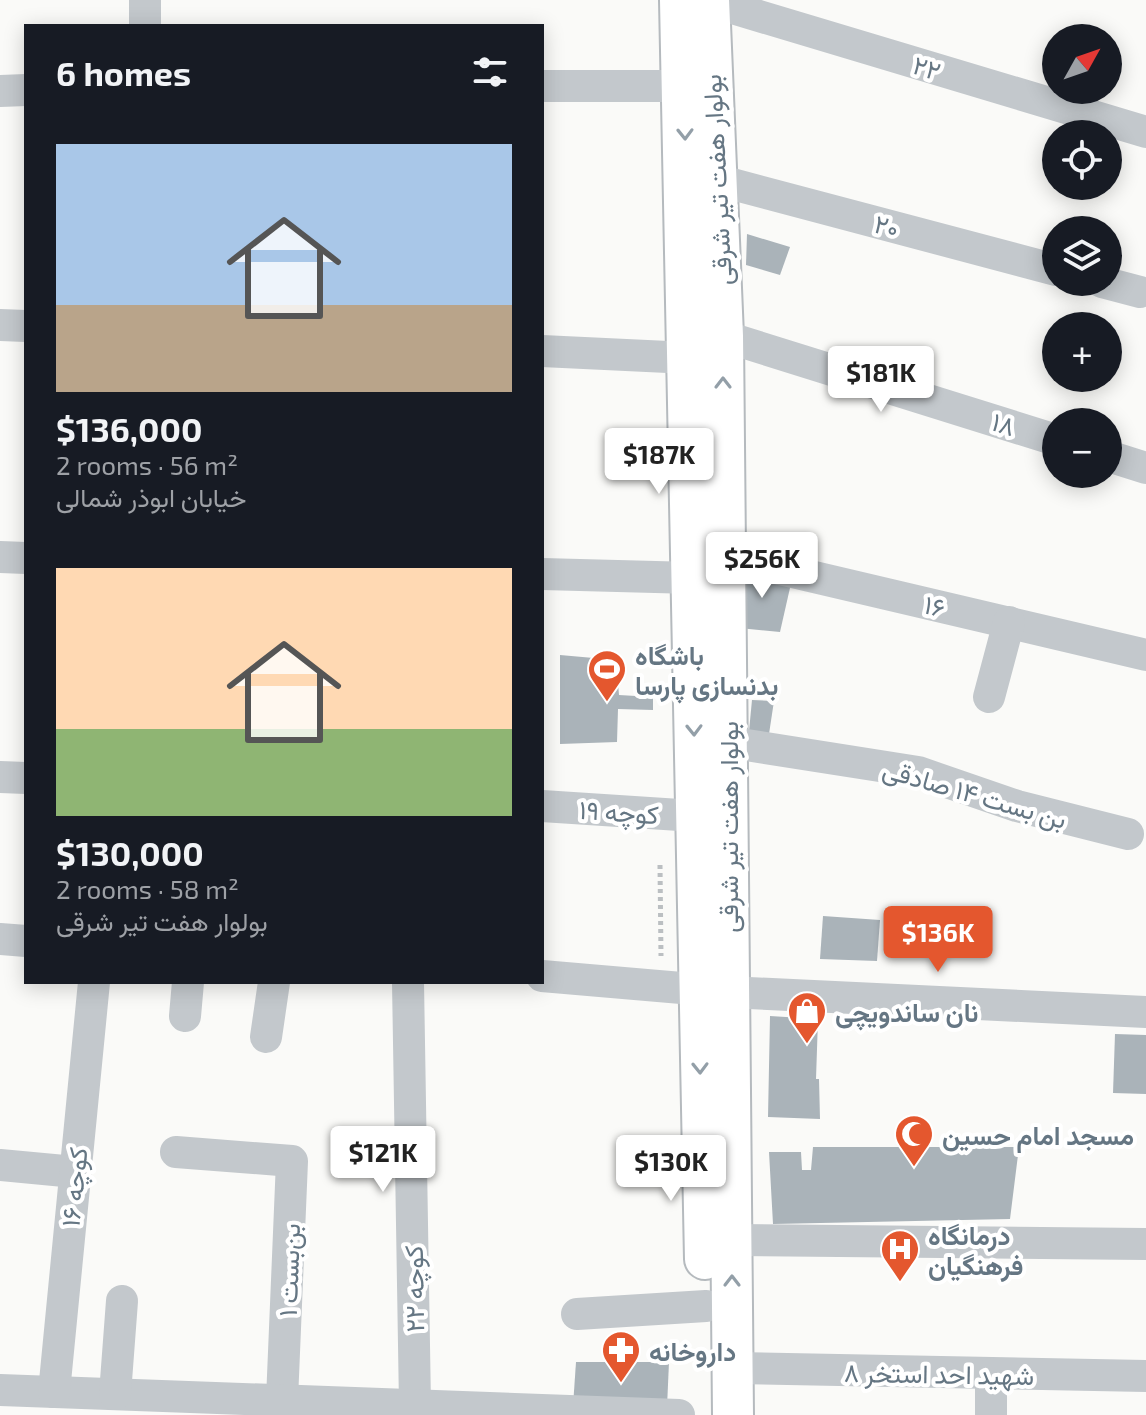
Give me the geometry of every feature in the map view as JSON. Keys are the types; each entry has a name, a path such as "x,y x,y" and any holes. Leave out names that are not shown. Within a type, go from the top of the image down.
{"main road":[{"name":"بولوار هفت تیر شرقی","path":"699,0 684,86 704,264 723,336 695,816 713,991 732,1240 733,1415"},
{"name":"بولوار هفت تیر شرقی","path":"699,0 717,180 689,358 727,742 713,991 706,1306 708,1415"}],"street":[{"path":"145,0 145,24"},
{"name":"۲۲","path":"699,0 1146,132"},
{"path":"544,86 684,86"},
{"path":"0,91 24,90"},
{"name":"۲۰","path":"717,180 1042,266"},
{"path":"1122,287 1140,292"},
{"path":"0,325 24,326"},
{"name":"۱۸","path":"723,336 1042,436"},
{"path":"544,351 689,358"},
{"path":"1122,460 1146,468"},
{"path":"0,557 24,558"},
{"name":"۱۶","path":"544,574 709,567 1009,622 1146,655"},
{"path":"989,697 1009,622"},
{"name":"بن بست ۱۴ صادقی","path":"727,742 918,772 1017,806 1128,834"},
{"path":"0,777 24,778"},
{"name":"کوچه ۱۹","path":"544,806 695,816"},
{"path":"0,939 24,941"},
{"path":"544,976 713,991 1146,1012"},
{"name":"کوچه ۱۶","path":"54,1392 94,984"},
{"path":"185,1016 188,984"},
{"path":"266,1037 274,984"},
{"name":"کوچه ۲۲","path":"408,984 415,1405"},
{"name":"بن‌بست ۱","path":"176,1152 292,1161 282,1400"},
{"path":"0,1165 75,1172"},
{"path":"732,1240 1146,1244"},
{"path":"115,1394 122,1301"},
{"path":"577,1314 706,1306"},
{"name":"شهید احد استخر ۸","path":"732,1368 1146,1376"},
{"path":"991,1374 991,1415"},
{"path":"0,1390 115,1394 147,1405 282,1400 679,1415"}],"building":[{"path":"747,234 790,247 780,275 746,265"},
{"path":"740,567 792,579 780,632 739,628"},
{"name":"باشگاه بدنسازی پارسا","path":"560,655 616,660 619,695 653,697 653,710 618,709 617,742 560,744"},
{"path":"752,700 774,701 769,734 749,731"},
{"path":"823,916 880,920 877,961 820,959"},
{"path":"770,1016 818,1019 816,1079 819,1079 820,1119 768,1117"},
{"path":"1115,1034 1146,1035 1146,1094 1113,1093"},
{"name":"مسجد امام حسین","path":"813,1147 1019,1147 1010,1219 773,1224 769,1152 801,1152 802,1170 811,1170"},
{"name":"داروخانه","path":"576,1362 669,1362 667,1407 573,1406"}],"place":[{"name":"باشگاه بدنسازی پارسا","path":"607,703"},
{"name":"نان ساندویچی","path":"807,1045"},
{"name":"مسجد امام حسین","path":"914,1168"},
{"name":"درمانگاه فرهنگیان","path":"900,1283"},
{"name":"داروخانه","path":"621,1384"}]}
